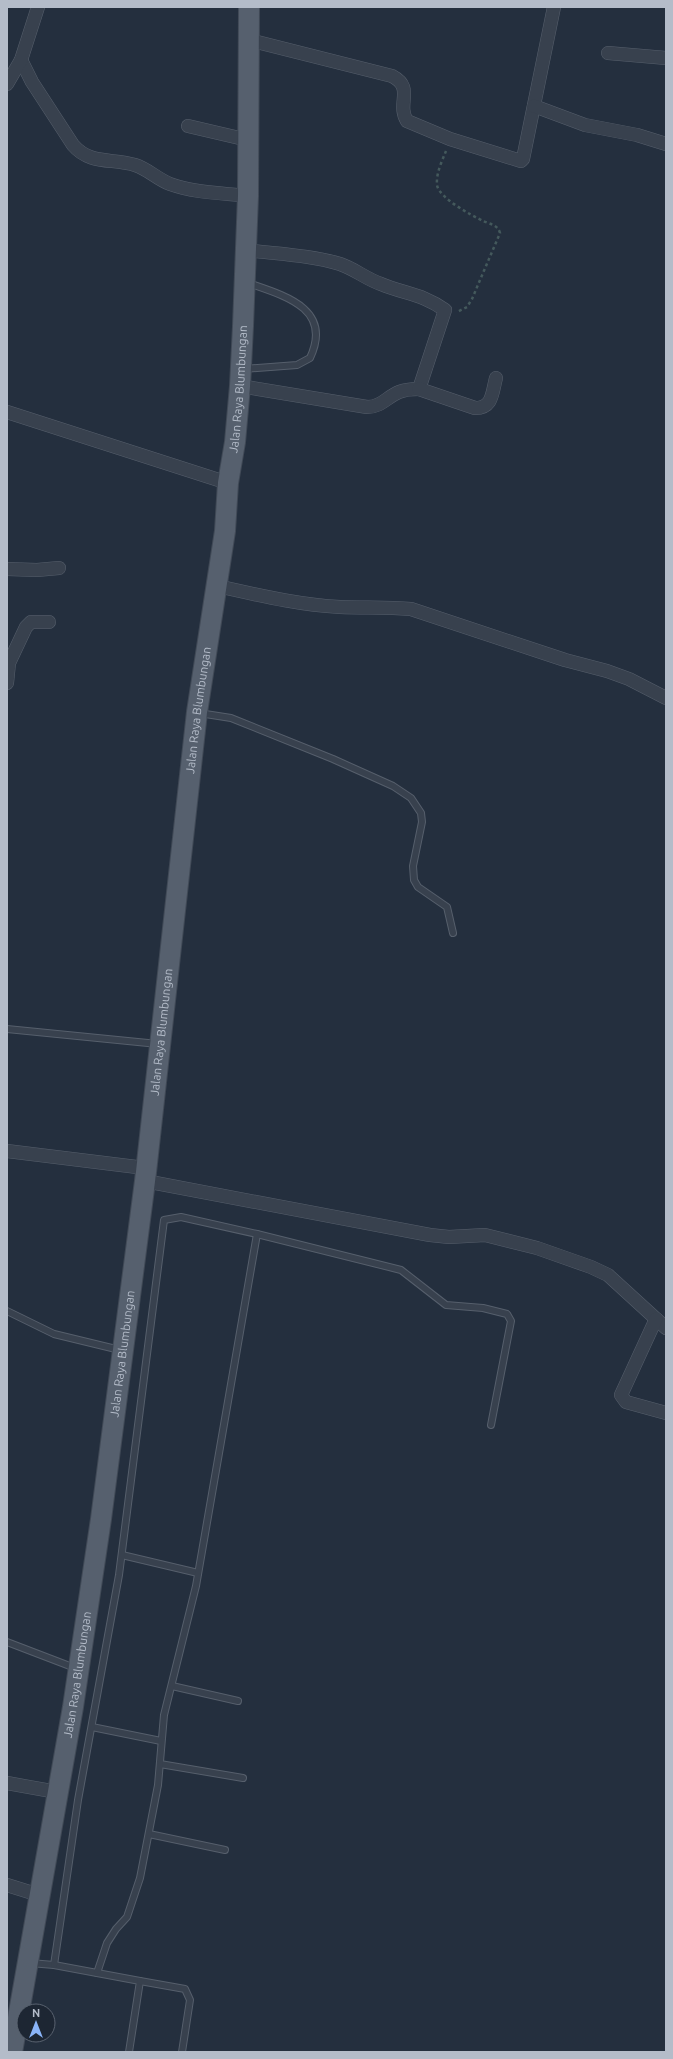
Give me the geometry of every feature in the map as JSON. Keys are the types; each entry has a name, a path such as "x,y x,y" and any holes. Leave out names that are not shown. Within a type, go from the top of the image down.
{"main road":[{"name":"Jalan Raya Blumbungan","path":"12,2052 78,1669 123,1351 145,1175 197,712 225,531 228,483 235,442 245,282 248,196 249,7"}],"street":[{"path":"7,84 21,60 38,7"},
{"path":"249,40 392,76 399,80 405,89 403,108 404,116 407,121 450,139 521,161 523,159 554,7"},
{"path":"608,53 666,58"},
{"path":"21,60 32,82 73,145 80,153 89,157 143,168 168,183 193,190 248,196"},
{"path":"534,106 585,126 637,136 666,144"},
{"path":"188,126 248,140"},
{"path":"246,250 326,261 341,265 355,270 379,284 433,300 445,310 419,389"},
{"path":"240,378 367,407 376,407 398,392 407,389 419,389 475,408 483,408 489,402 496,378"},
{"path":"7,412 228,483"},
{"path":"7,570 59,568"},
{"path":"217,586 297,603 340,607 389,607 411,609 565,660 607,671 629,679 666,698"},
{"path":"7,683 9,662 26,627 31,622 50,622"},
{"path":"7,1152 145,1175 430,1235 449,1237 485,1235 537,1248 608,1275 666,1328"},
{"path":"656,1319 621,1395 626,1402 666,1413"},
{"path":"7,1783 57,1792"},
{"path":"7,1885 39,1895"}],"lane":[{"path":"240,378 297,365 310,358 317,338 312,318 304,309 285,296 245,282"},
{"path":"197,712 231,718 334,759 393,786 411,798 421,813 422,822 413,866 414,880 418,887 447,907 453,933"},
{"path":"7,1029 159,1044"},
{"path":"54,1965 78,1800 122,1555 164,1220 181,1217 257,1234 401,1270 446,1305 483,1308 507,1314 511,1321 491,1425"},
{"path":"97,1973 107,1944 116,1929 127,1917 140,1878 158,1785 164,1715 198,1573 257,1234"},
{"path":"7,1312 54,1334 123,1351"},
{"path":"122,1555 198,1573"},
{"path":"7,1642 78,1669"},
{"path":"172,1686 238,1702"},
{"path":"92,1727 161,1741"},
{"path":"160,1764 243,1778"},
{"path":"149,1834 225,1850"},
{"path":"27,1963 54,1965 185,1989 190,2000 182,2052"},
{"path":"129,2052 140,1981"}],"path":[{"path":"445,310 455,312 467,307 500,233 496,226 476,217 441,194 437,185 438,174 450,139"}]}
